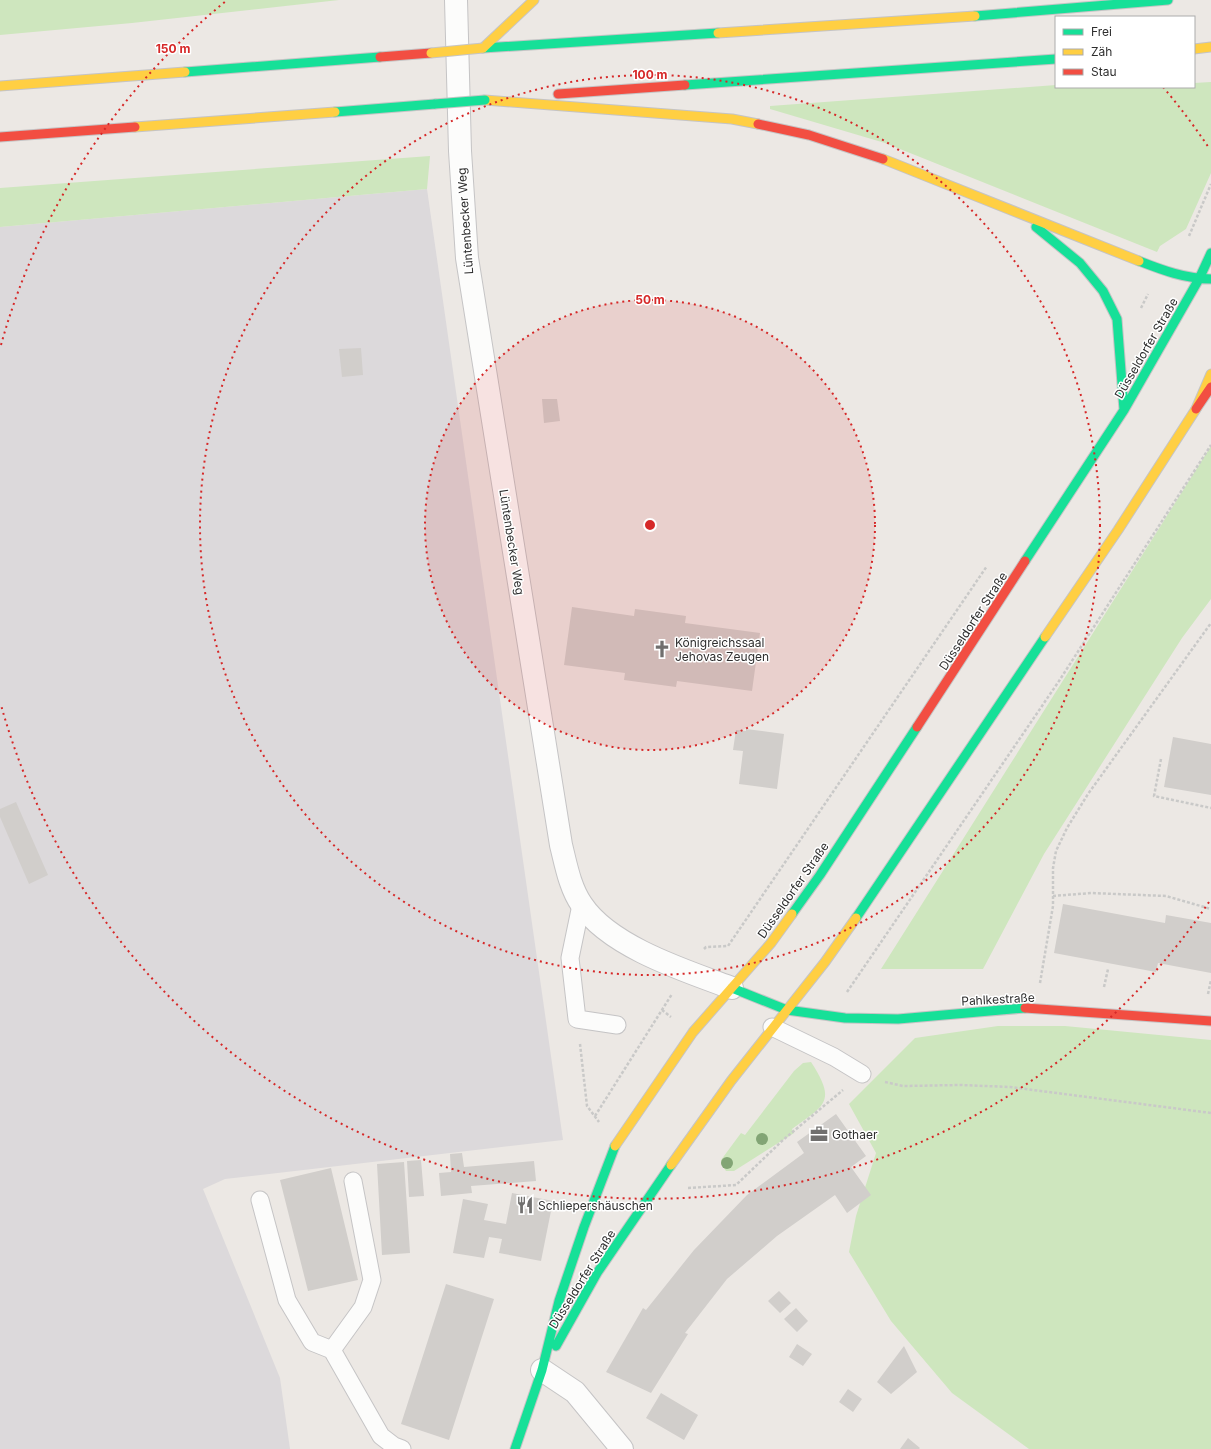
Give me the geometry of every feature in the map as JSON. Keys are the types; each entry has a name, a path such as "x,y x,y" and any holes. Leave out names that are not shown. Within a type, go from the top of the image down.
{"main road":[{"path":"483,48 534,0"},
{"path":"0,86 483,48 869,24 1168,0"},
{"path":"1195,49 1211,47"},
{"path":"0,137 1055,59"},
{"path":"485,100 732,119 809,135 856,149 1161,270 1199,279 1211,279"},
{"path":"1020,213 1080,263 1103,291 1118,319 1124,410"},
{"name":"Düsseldorfer Straße","path":"515,1449 542,1370 560,1301 576,1249 616,1144 693,1032 771,943 820,875 1124,410 1199,279 1211,253"},
{"name":"Düsseldorfer Straße","path":"542,1370 597,1273 731,1080 825,962 859,914 1118,530 1196,409 1211,374"},
{"path":"1196,409 1211,387"},
{"path":"732,988 787,1010"},
{"name":"Pahlkestraße","path":"787,1010 829,1017 898,1019 1020,1008 1036,1008 1211,1021"}],"street":[{"name":"Lüntenbecker Weg","path":"456,0 460,151 467,258 561,845 569,878 581,905 595,920 612,934 642,951 687,971 732,988"},
{"path":"542,1370 575,1392 622,1449"}],"lane":[{"path":"581,905 570,958 577,1019 617,1025"},
{"path":"772,1027 834,1058 862,1074"},
{"path":"332,1350 363,1307 372,1280 353,1181"},
{"path":"260,1200 287,1300 312,1342 332,1350 381,1436 394,1446 402,1449"}],"path":[{"path":"1118,319 1142,307 1161,270 1189,236 1211,184"},
{"path":"829,1017 1055,687 1211,445"},
{"path":"595,1116 687,971 706,947 728,946 988,565"},
{"path":"1036,1008 1050,930 1056,851 1067,828 1088,794 1211,623"},
{"path":"1161,759 1154,796 1211,808"},
{"path":"1053,896 1091,893 1166,896 1211,909"},
{"path":"577,1019 587,1106 616,1144"},
{"path":"654,1190 736,1185 783,1140 862,1074 903,1086 961,1085 1010,1087 1211,1113"}],"shaded area":[{"path":"427,189 563,1140 225,1179 203,1189 280,1378 290,1449 0,1449 0,227"}],"green space":[{"path":"0,0 339,0 132,23 0,35"},
{"path":"1211,82 1211,173 1186,229 1160,246 1157,252 885,143 770,109 770,106 1055,85 1055,88 1195,88 1195,83"},
{"path":"430,156 427,189 0,227 0,188"},
{"path":"1211,446 1211,599 1182,638 1044,854 983,969 881,969"},
{"path":"998,1026 1065,1026 1211,1040 1211,1449 1029,1449 952,1393 891,1321 849,1252 856,1216 876,1153 849,1104 915,1038"},
{"path":"811,1062 824,1086 824,1102 813,1114 792,1129 794,1133 734,1171 726,1171 721,1160 741,1133 745,1135 794,1071 803,1063"}],"building":[{"path":"361,348 363,375 342,377 339,349"},
{"path":"542,399 557,399 560,421 544,423"},
{"name":"Königreichssaal Jehovas Zeugen","path":"572,607 634,616 635,609 686,616 685,623 760,633 752,691 677,681 676,687 624,680 625,673 564,665"},
{"path":"746,729 784,734 777,789 739,784 743,751 733,750 736,730 746,731"},
{"path":"1173,737 1211,744 1211,795 1164,787"},
{"path":"16,802 48,875 29,884 0,817 0,809"},
{"path":"1063,904 1165,923 1166,915 1211,923 1211,973 1158,963 1156,972 1054,953"},
{"path":"836,1114 866,1156 851,1167 871,1195 847,1213 835,1195 777,1236 727,1279 685,1333 688,1334 651,1393 606,1372 643,1308 646,1310 694,1250 747,1195 804,1153 797,1142"},
{"path":"462,1153 464,1167 534,1161 536,1181 471,1186 472,1193 441,1196 439,1173 451,1172 450,1154"},
{"path":"421,1160 424,1196 409,1197 407,1161"},
{"path":"404,1162 410,1253 382,1255 377,1164"},
{"path":"331,1168 358,1280 308,1291 280,1180"},
{"path":"512,1193 553,1201 541,1261 499,1253 502,1239 489,1237 484,1258 453,1253 463,1199 488,1204 484,1220 506,1224"},
{"path":"446,1284 494,1299 449,1440 401,1424"},
{"path":"779,1291 791,1303 780,1313 768,1301"},
{"path":"796,1308 808,1321 797,1332 784,1319"},
{"path":"797,1344 812,1354 803,1366 789,1357"},
{"path":"904,1346 917,1372 891,1394 877,1382"},
{"path":"848,1389 862,1399 853,1412 839,1402"},
{"path":"661,1393 698,1415 684,1440 646,1418"},
{"path":"908,1438 920,1448 900,1449"}],"traffic: fast":[{"path":"975,16 1168,0"},
{"path":"483,48 718,33"},
{"path":"185,72 380,57"},
{"path":"685,85 1055,59"},
{"path":"435,104 485,100"},
{"path":"335,112 435,104"},
{"path":"1036,227 1080,263 1103,291 1117,319 1124,410"},
{"path":"1025,561 1124,410 1199,279 1211,253"},
{"path":"1139,261 1183,276 1211,279"},
{"path":"856,918 1045,637"},
{"path":"792,914 820,875 917,727"},
{"path":"732,988 787,1010 845,1018 898,1019 1025,1008"},
{"path":"515,1449 542,1370 559,1301 584,1227 615,1146"},
{"path":"556,1346 597,1273 671,1165"}],"traffic: slow":[{"path":"483,48 534,0"},
{"path":"718,33 975,16"},
{"path":"1195,49 1211,47"},
{"path":"431,53 483,48"},
{"path":"0,86 185,72"},
{"path":"485,100 732,119 758,124"},
{"path":"135,127 335,112"},
{"path":"883,159 1139,261"},
{"path":"1045,637 1118,530 1196,409 1211,374"},
{"path":"615,1146 693,1032 771,943 792,914"},
{"path":"671,1165 731,1081 825,962 856,918"}],"traffic: jam":[{"path":"380,57 431,53"},
{"path":"558,94 685,85"},
{"path":"758,124 809,135 883,159"},
{"path":"0,137 135,127"},
{"path":"1196,409 1211,387"},
{"path":"917,727 1025,561"},
{"path":"1025,1008 1211,1021"}],"place":[{"name":"Königreichssaal Jehovas Zeugen","path":"662,649"},
{"name":"Gothaer","path":"819,1134"},
{"name":"Schliepershäuschen","path":"525,1205"}]}
